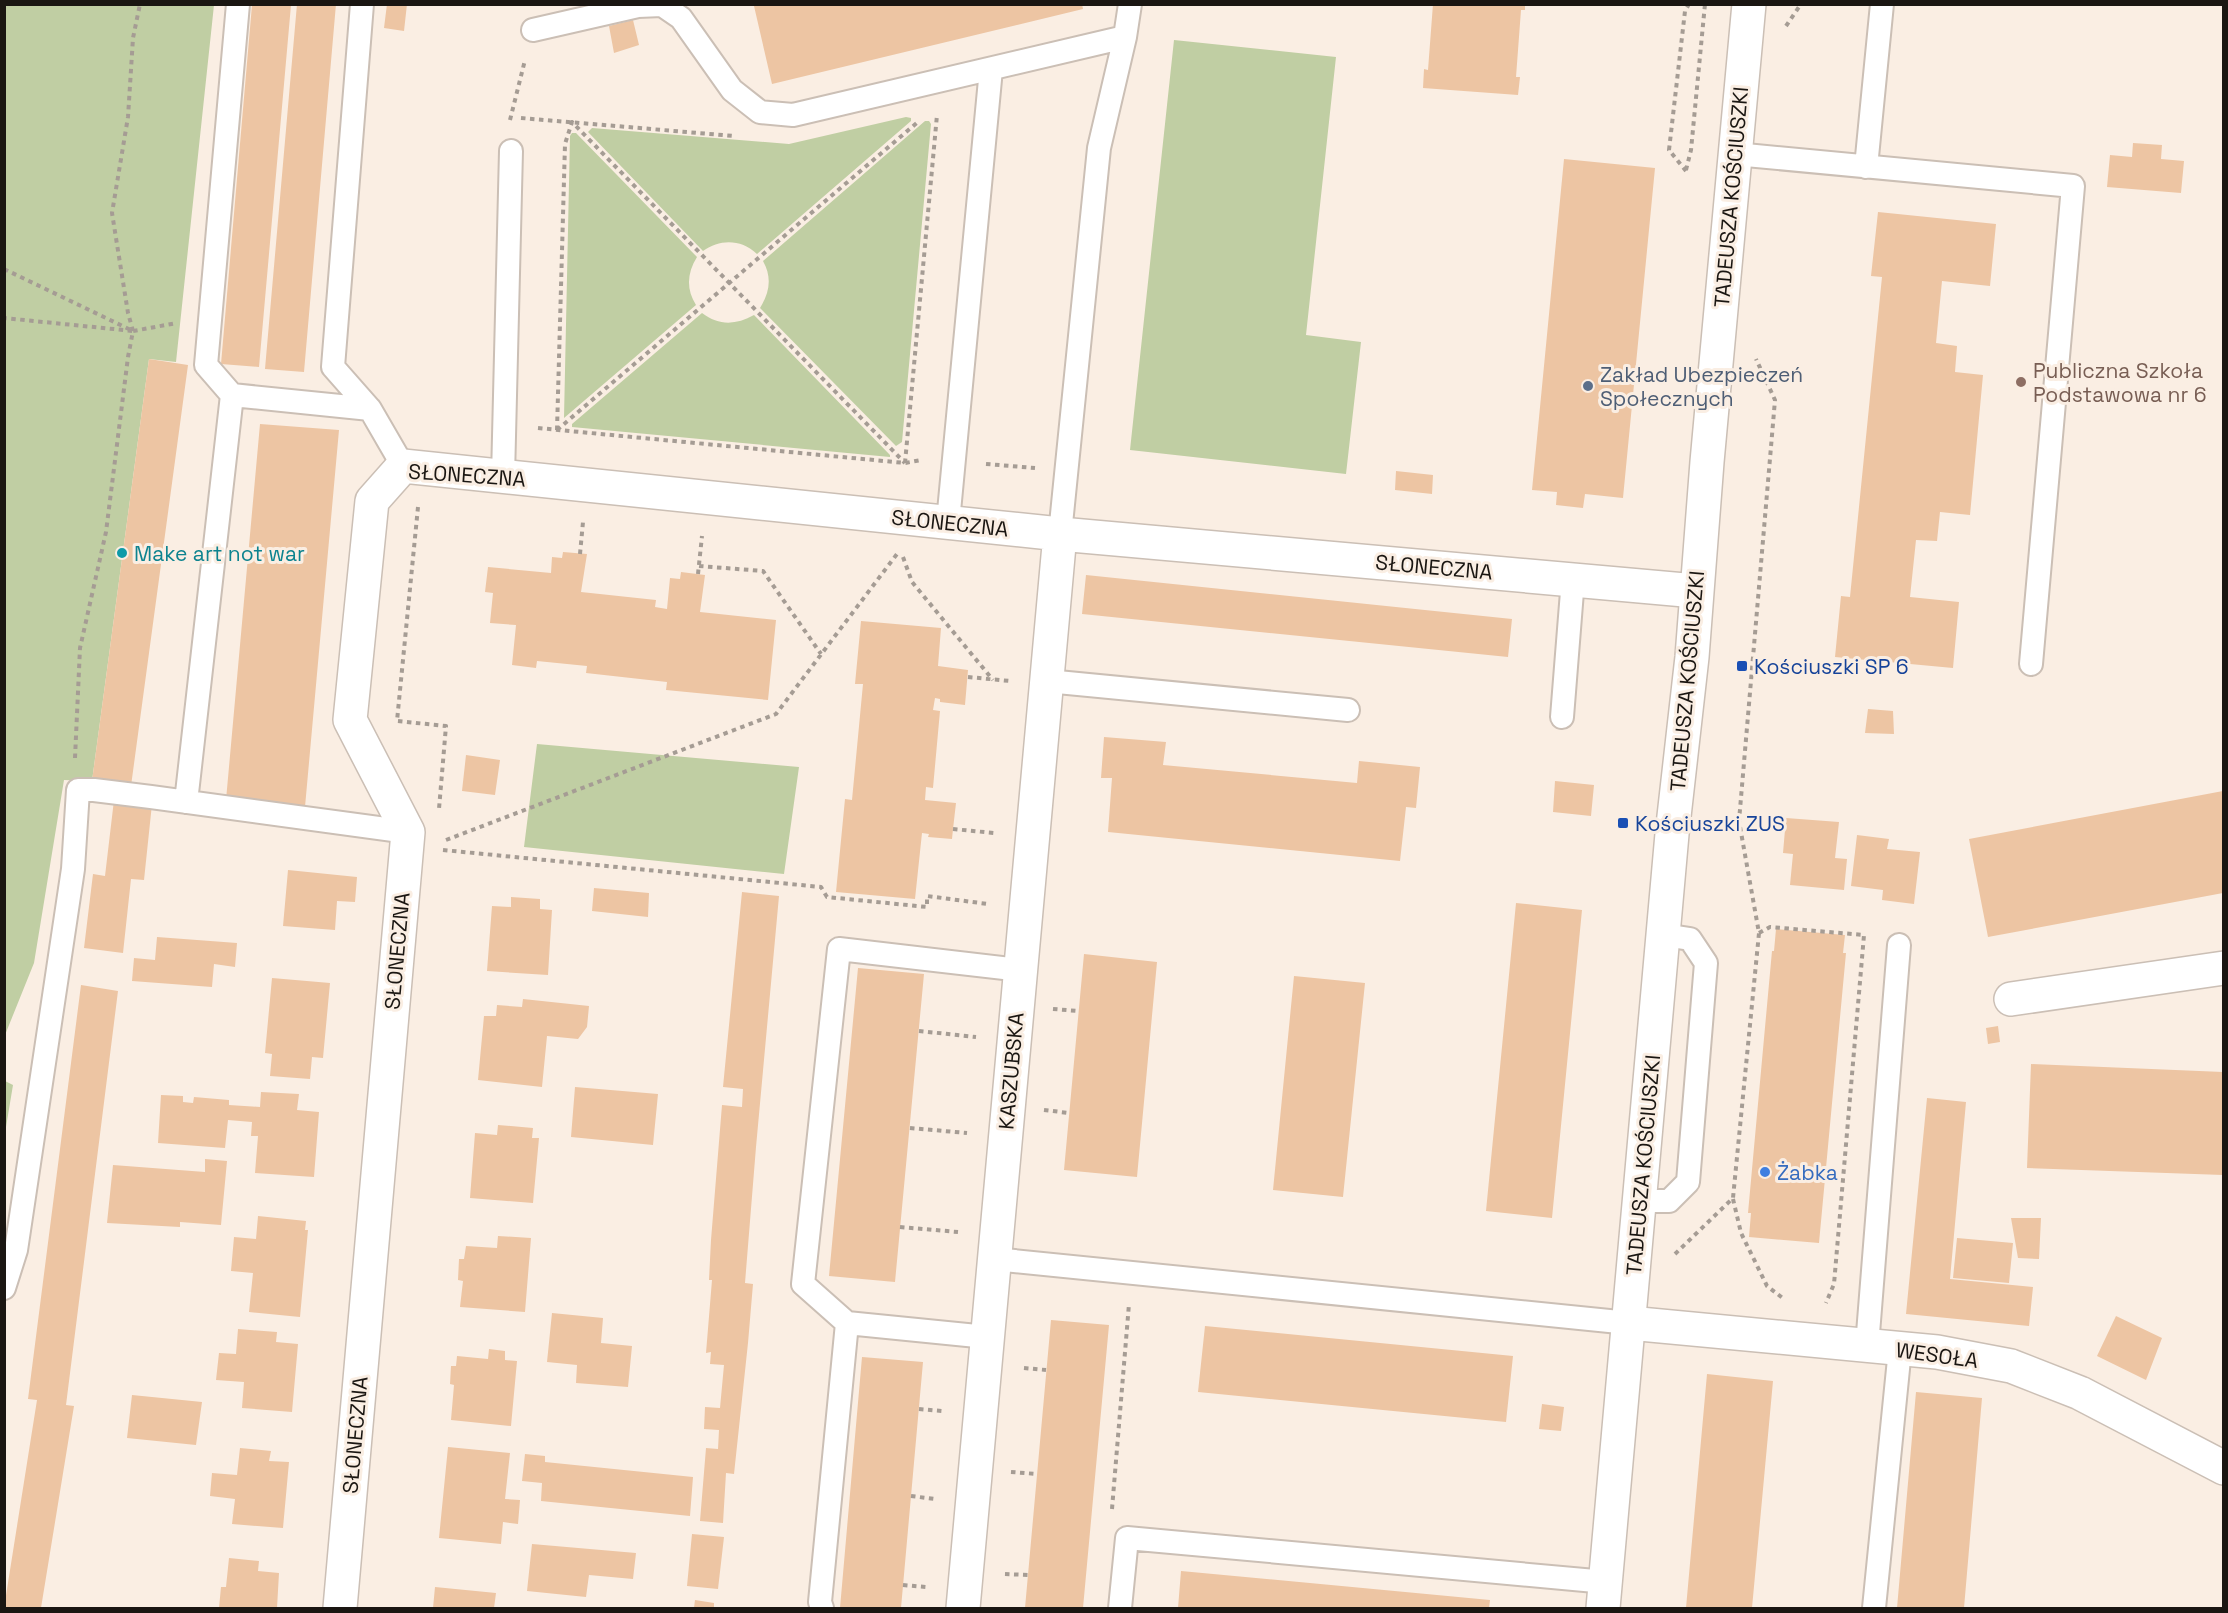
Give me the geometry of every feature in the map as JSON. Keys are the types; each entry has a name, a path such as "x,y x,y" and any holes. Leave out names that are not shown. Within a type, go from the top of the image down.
{"street":[{"name":"TADEUSZA KOŚCIUSZKI","path":"1605,1595 1672,834 1692,657 1749,4"},
{"name":"SŁONECZNA","path":"340,1608 422,838 350,720 372,501 403,466 1060,534 1696,591"},
{"name":"KASZUBSKA","path":"963,1608 1020,969 1032,679 1060,534"},
{"path":"2011,999 2223,968"},
{"name":"WESOŁA","path":"1629,1323 1937,1352 2011,1366 2080,1393 2223,1468"}],"lane":[{"path":"238,4 206,365 232,395 370,409"},
{"path":"362,4 333,367 370,409 403,466"},
{"path":"1060,534 1099,148 1125,37 1130,4"},
{"path":"1866,167 1882,4"},
{"path":"533,30 638,6 662,5 681,18 732,90 760,112 793,115 1125,37"},
{"path":"948,522 991,69"},
{"path":"502,477 510,151"},
{"path":"1735,154 2073,186 2031,664"},
{"path":"186,802 232,395"},
{"path":"1562,717 1573,579"},
{"path":"1032,679 1348,710"},
{"path":"4,1288 16,1250 73,869 78,790 186,802 422,838"},
{"path":"1640,1201 1670,1201 1689,1182 1706,963 1690,939 1664,935"},
{"path":"1867,1346 1899,945"},
{"path":"987,1337 847,1323 803,1284 839,949 1020,969"},
{"path":"994,1259 1629,1323"},
{"path":"822,1608 820,1602 847,1323"},
{"path":"1874,1608 1900,1349"},
{"path":"1120,1608 1127,1538 1605,1595"}],"path":[{"path":"78,790 75,767 80,648 106,532 133,332 112,213 128,117 133,38 140,4"},
{"path":"1689,4 1685,10 1668,150 1686,171 1691,150 1705,4"},
{"path":"510,151 510,117 533,30"},
{"path":"905,463 938,105"},
{"path":"557,430 920,120"},
{"path":"557,430 565,144 572,122 905,463"},
{"path":"4,269 133,332"},
{"path":"4,318 133,332 210,318"},
{"path":"1755,357 1774,400 1739,821 1759,933 1770,927 1864,935 1833,1284 1828,1299 1822,1307"},
{"path":"504,425 905,463"},
{"path":"419,501 398,721 446,726 439,820"},
{"path":"579,554 583,518"},
{"path":"698,574 702,529"},
{"path":"888,548 900,550"},
{"path":"422,838 776,714 900,550"},
{"path":"900,550 912,582 993,680"},
{"path":"699,566 763,571 821,654"},
{"path":"968,677 1011,681 1032,679"},
{"path":"953,829 998,834"},
{"path":"442,849 821,887 827,897 927,906 927,896 993,904"},
{"path":"1050,1009 1078,1011"},
{"path":"919,1031 981,1037"},
{"path":"1041,1110 1069,1113"},
{"path":"910,1128 973,1133"},
{"path":"1733,1198 1741,1233 1767,1286 1785,1300"},
{"path":"900,1227 963,1232"},
{"path":"1111,1513 1129,1299"},
{"path":"1018,1367 1046,1370"},
{"path":"919,1409 948,1411"},
{"path":"1008,1472 1037,1474"},
{"path":"911,1496 940,1499"},
{"path":"999,1574 1028,1575"},
{"path":"903,1585 932,1588"}],"green space":[{"path":"5,5 214,5 176,362 149,359 92,781 64,780 34,963 5,1035"},
{"path":"1174,40 1336,57 1306,335 1361,342 1346,474 1130,450"},
{"path":"906,117 911,118 911,121 757,254 751,249 730,242 716,244 703,251 588,132 592,128 789,144"},
{"path":"925,121 931,124 902,442 896,446 760,308 769,284 768,273 763,261"},
{"path":"576,133 697,257 691,269 689,281 696,305 564,418 570,136"},
{"path":"702,313 715,320 728,323 741,321 754,315 890,457 572,427 572,424"},
{"path":"537,744 799,767 784,874 524,847"},
{"path":"5,1081 13,1085 5,1133"}],"building":[{"path":"297,4 336,4 304,372 265,369"},
{"path":"387,4 407,4 404,31 384,28"},
{"path":"761,4 1082,4 1083,9 772,84 754,6"},
{"path":"1433,4 1525,4 1525,10 1521,10 1516,77 1520,77 1518,95 1423,88 1424,69 1428,70"},
{"path":"252,5 291,5 259,367 221,364"},
{"path":"633,20 639,45 614,53 609,26"},
{"path":"2133,143 2162,145 2161,159 2184,161 2181,193 2107,187 2110,155 2132,157"},
{"name":"Zakład Ubezpieczeń Społecznych","path":"1564,159 1655,168 1623,498 1585,494 1583,508 1556,505 1557,492 1532,490"},
{"path":"1878,212 1996,224 1990,286 1942,281 1936,343 1957,346 1955,372 1983,375 1970,515 1940,512 1937,541 1916,540 1910,597 1959,602 1953,668 1835,657 1841,596 1850,597 1882,277 1871,276"},
{"path":"149,359 188,365 131,786 92,781"},
{"path":"260,424 339,430 305,807 226,800"},
{"path":"1396,471 1433,475 1432,494 1395,490"},
{"path":"563,552 587,554 581,592 656,600 655,607 667,609 670,578 680,579 681,572 705,575 700,612 776,620 768,700 666,690 667,682 586,673 587,666 537,661 536,668 512,665 516,625 490,623 493,593 485,592 488,567 551,573 552,557 562,558"},
{"path":"1086,575 1512,619 1508,657 1082,614"},
{"path":"861,621 941,628 938,666 968,670 965,705 940,702 940,699 935,698 933,710 940,711 933,788 926,787 925,800 956,803 952,839 928,837 929,834 922,833 915,899 836,892 845,799 852,800 863,684 855,684"},
{"path":"1868,709 1893,711 1894,734 1865,733"},
{"path":"1104,737 1166,742 1163,765 1357,783 1359,761 1420,767 1416,808 1406,807 1400,861 1108,832 1112,778 1101,778"},
{"path":"466,755 500,760 495,795 462,791"},
{"path":"1555,781 1594,785 1591,816 1553,812"},
{"path":"2223,791 2223,893 1988,937 1969,839"},
{"path":"114,800 152,804 144,880 131,879 123,953 84,948 93,874 105,876"},
{"path":"1786,818 1839,822 1835,858 1847,859 1844,890 1790,885 1793,854 1783,853"},
{"path":"1857,835 1889,839 1887,849 1920,852 1914,904 1882,900 1883,890 1851,886"},
{"path":"288,870 357,877 355,902 337,901 335,930 283,926"},
{"path":"594,888 649,893 648,917 592,911"},
{"path":"742,892 779,896 745,1283 753,1284 748,1343 734,1474 726,1473 723,1523 700,1521 706,1448 718,1449 719,1430 704,1429 705,1407 720,1408 724,1365 710,1364 711,1352 706,1353 712,1280 709,1280 711,1240 722,1105 742,1107 743,1089 723,1087"},
{"path":"511,897 540,899 540,909 552,910 548,975 487,971 492,906 511,907"},
{"path":"1516,903 1582,910 1552,1218 1486,1211"},
{"path":"1776,929 1845,935 1843,953 1846,953 1819,1243 1749,1237 1751,1213 1748,1213 1772,951 1774,951"},
{"path":"157,937 237,943 235,967 214,964 212,987 132,981 134,958 155,960"},
{"path":"1084,954 1157,962 1137,1177 1064,1170"},
{"path":"858,968 924,974 895,1282 829,1276"},
{"path":"1294,976 1365,983 1343,1197 1273,1190"},
{"path":"272,978 330,983 323,1058 312,1057 310,1079 270,1076 272,1054 265,1053"},
{"path":"81,985 118,991 66,1405 74,1406 41,1608 4,1608 37,1400 28,1399"},
{"path":"523,999 589,1006 587,1027 578,1039 547,1036 542,1087 478,1080 484,1016 496,1016 497,1005 522,1007"},
{"path":"1998,1026 2000,1042 1988,1044 1986,1028"},
{"path":"2031,1064 2223,1072 2223,1175 2027,1168"},
{"path":"575,1087 658,1094 653,1145 571,1137"},
{"path":"261,1092 299,1094 297,1110 319,1112 314,1177 255,1173 258,1136 251,1136 252,1122 228,1120 225,1148 158,1143 161,1095 183,1096 183,1102 193,1103 194,1097 229,1100 229,1105 260,1107"},
{"path":"1927,1098 1966,1102 1950,1279 2033,1287 2029,1326 1906,1314"},
{"path":"498,1125 533,1128 532,1138 539,1138 533,1203 470,1198 475,1133 497,1135"},
{"path":"205,1159 227,1161 221,1225 180,1222 180,1227 107,1223 113,1165 205,1172"},
{"path":"258,1216 306,1221 305,1230 308,1230 300,1317 249,1312 253,1273 231,1271 234,1237 256,1239"},
{"path":"2011,1218 2041,1218 2039,1259 2018,1258"},
{"path":"498,1236 531,1238 525,1312 460,1307 463,1281 458,1280 459,1259 464,1259 466,1246 497,1248"},
{"path":"1957,1238 2013,1243 2009,1283 1953,1278"},
{"path":"552,1313 603,1318 601,1343 632,1346 628,1387 576,1383 577,1365 547,1362"},
{"path":"2116,1316 2162,1338 2146,1380 2097,1356"},
{"path":"1051,1320 1109,1325 1083,1608 1025,1608"},
{"path":"1205,1326 1513,1356 1506,1422 1198,1392"},
{"path":"238,1329 277,1332 276,1342 298,1344 292,1412 242,1408 244,1382 216,1380 219,1353 236,1354"},
{"path":"489,1349 505,1351 505,1360 517,1361 511,1426 451,1420 454,1385 450,1384 451,1366 456,1366 457,1356 488,1359"},
{"path":"862,1357 923,1362 901,1608 840,1608"},
{"path":"1707,1374 1773,1381 1752,1608 1686,1608"},
{"path":"1916,1392 1982,1398 1964,1608 1897,1608"},
{"path":"132,1395 202,1402 196,1445 127,1438"},
{"path":"1542,1404 1564,1407 1561,1431 1539,1429"},
{"path":"448,1447 510,1453 505,1499 520,1500 518,1524 503,1522 501,1544 439,1538"},
{"path":"240,1448 271,1451 269,1461 289,1462 283,1528 232,1524 235,1499 210,1496 212,1473 237,1475"},
{"path":"525,1454 545,1456 545,1462 693,1477 690,1516 541,1501 542,1483 522,1481"},
{"path":"692,1534 724,1537 718,1589 687,1586"},
{"path":"532,1544 636,1553 633,1579 589,1575 586,1597 527,1591"},
{"path":"229,1558 259,1561 258,1571 279,1573 277,1608 219,1608 221,1587 226,1587"},
{"path":"1181,1571 1490,1600 1489,1608 1178,1608"},
{"path":"435,1587 496,1593 494,1608 433,1608"},
{"path":"695,1600 714,1603 714,1608 694,1608"}],"place":[{"name":"Publiczna Szkoła Podstawowa nr 6","path":"2021,382"},
{"name":"Zakład Ubezpieczeń Społecznych","path":"1588,386"},
{"name":"Make art not war","path":"122,553"},
{"name":"Kościuszki SP 6","path":"1742,666"},
{"name":"Kościuszki ZUS","path":"1623,823"},
{"name":"Żabka","path":"1765,1172"}]}
